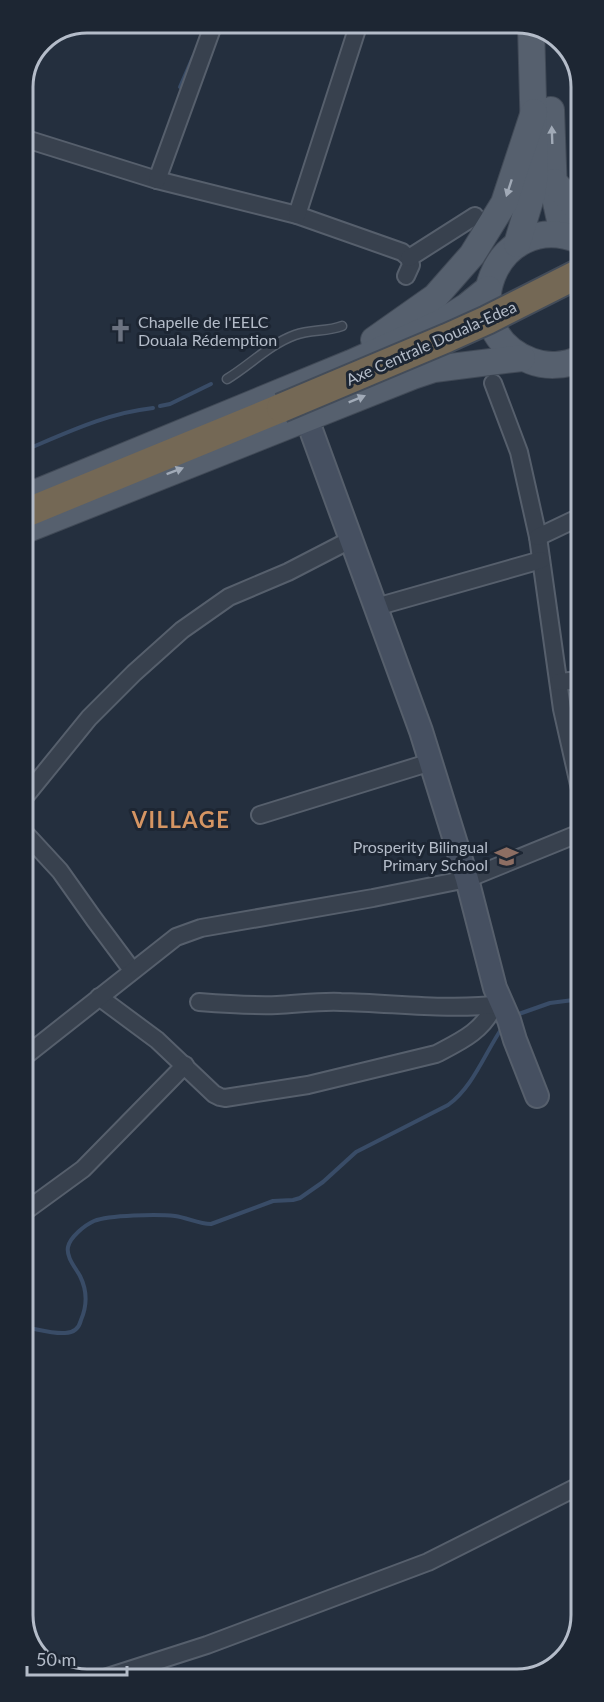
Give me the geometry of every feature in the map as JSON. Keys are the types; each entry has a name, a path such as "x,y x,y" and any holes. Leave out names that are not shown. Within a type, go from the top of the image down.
{"highway":[{"name":"Axe Centrale Douala-Edea","path":"33,510 447,338 571,277"}],"main road":[{"path":"517,244 532,194 535,174 531,35"},
{"path":"548,43 554,193 571,231"},
{"path":"334,370 435,297 472,255 504,203 534,112"},
{"path":"554,182 571,201"},
{"path":"571,236 539,235 517,244 498,263 491,276 487,303 494,329 506,345 522,358 548,365 571,362"},
{"path":"33,494 334,370 442,322 488,289"},
{"path":"33,527 434,369 522,358"}],"street":[{"path":"157,180 210,33"},
{"path":"297,215 356,33"},
{"path":"33,141 157,180 297,215 402,252 409,258 411,265 406,276"},
{"path":"409,258 475,216"},
{"path":"493,383 519,452 538,537 571,750"},
{"path":"307,419 410,698 467,879 495,988 537,1096"},
{"path":"538,537 571,521"},
{"path":"33,787 89,718 182,630 229,597 288,572 350,540"},
{"path":"376,607 541,560"},
{"path":"559,681 571,680"},
{"path":"260,815 431,762"},
{"path":"33,1050 176,937 201,928 467,879 571,837"},
{"path":"33,842 60,870 132,970"},
{"path":"99,997 157,1040 214,1094 220,1097 250,1095 308,1085 436,1054 455,1044 488,1019 505,1017"},
{"path":"199,1002 277,1005 329,1001 472,1007 505,1017"},
{"path":"33,1205 83,1169 185,1065"},
{"path":"132,1669 207,1645 428,1562 571,1490"}],"lane":[{"path":"227,379 273,346 290,337 308,330 327,330 342,326"}],"waterway":[{"path":"180,87 193,57"},
{"path":"160,406 170,404 211,384"},
{"path":"33,447 103,419 153,408"},
{"path":"516,1015 550,1003 571,1000"},
{"path":"33,1329 68,1333 76,1330 79,1325 84,1309 85,1292 80,1276 70,1258 68,1247 82,1228 94,1221 111,1217 157,1215 175,1216 211,1224 273,1201 300,1198 323,1182 356,1152 448,1105 457,1098 472,1079 502,1028"}],"place":[{"name":"Chapelle de l'EELC Douala Rédemption","path":"120,331"},
{"name":"Prosperity Bilingual Primary School","path":"506,856"}],"district":[{"name":"VILLAGE","path":"181,820"}]}
